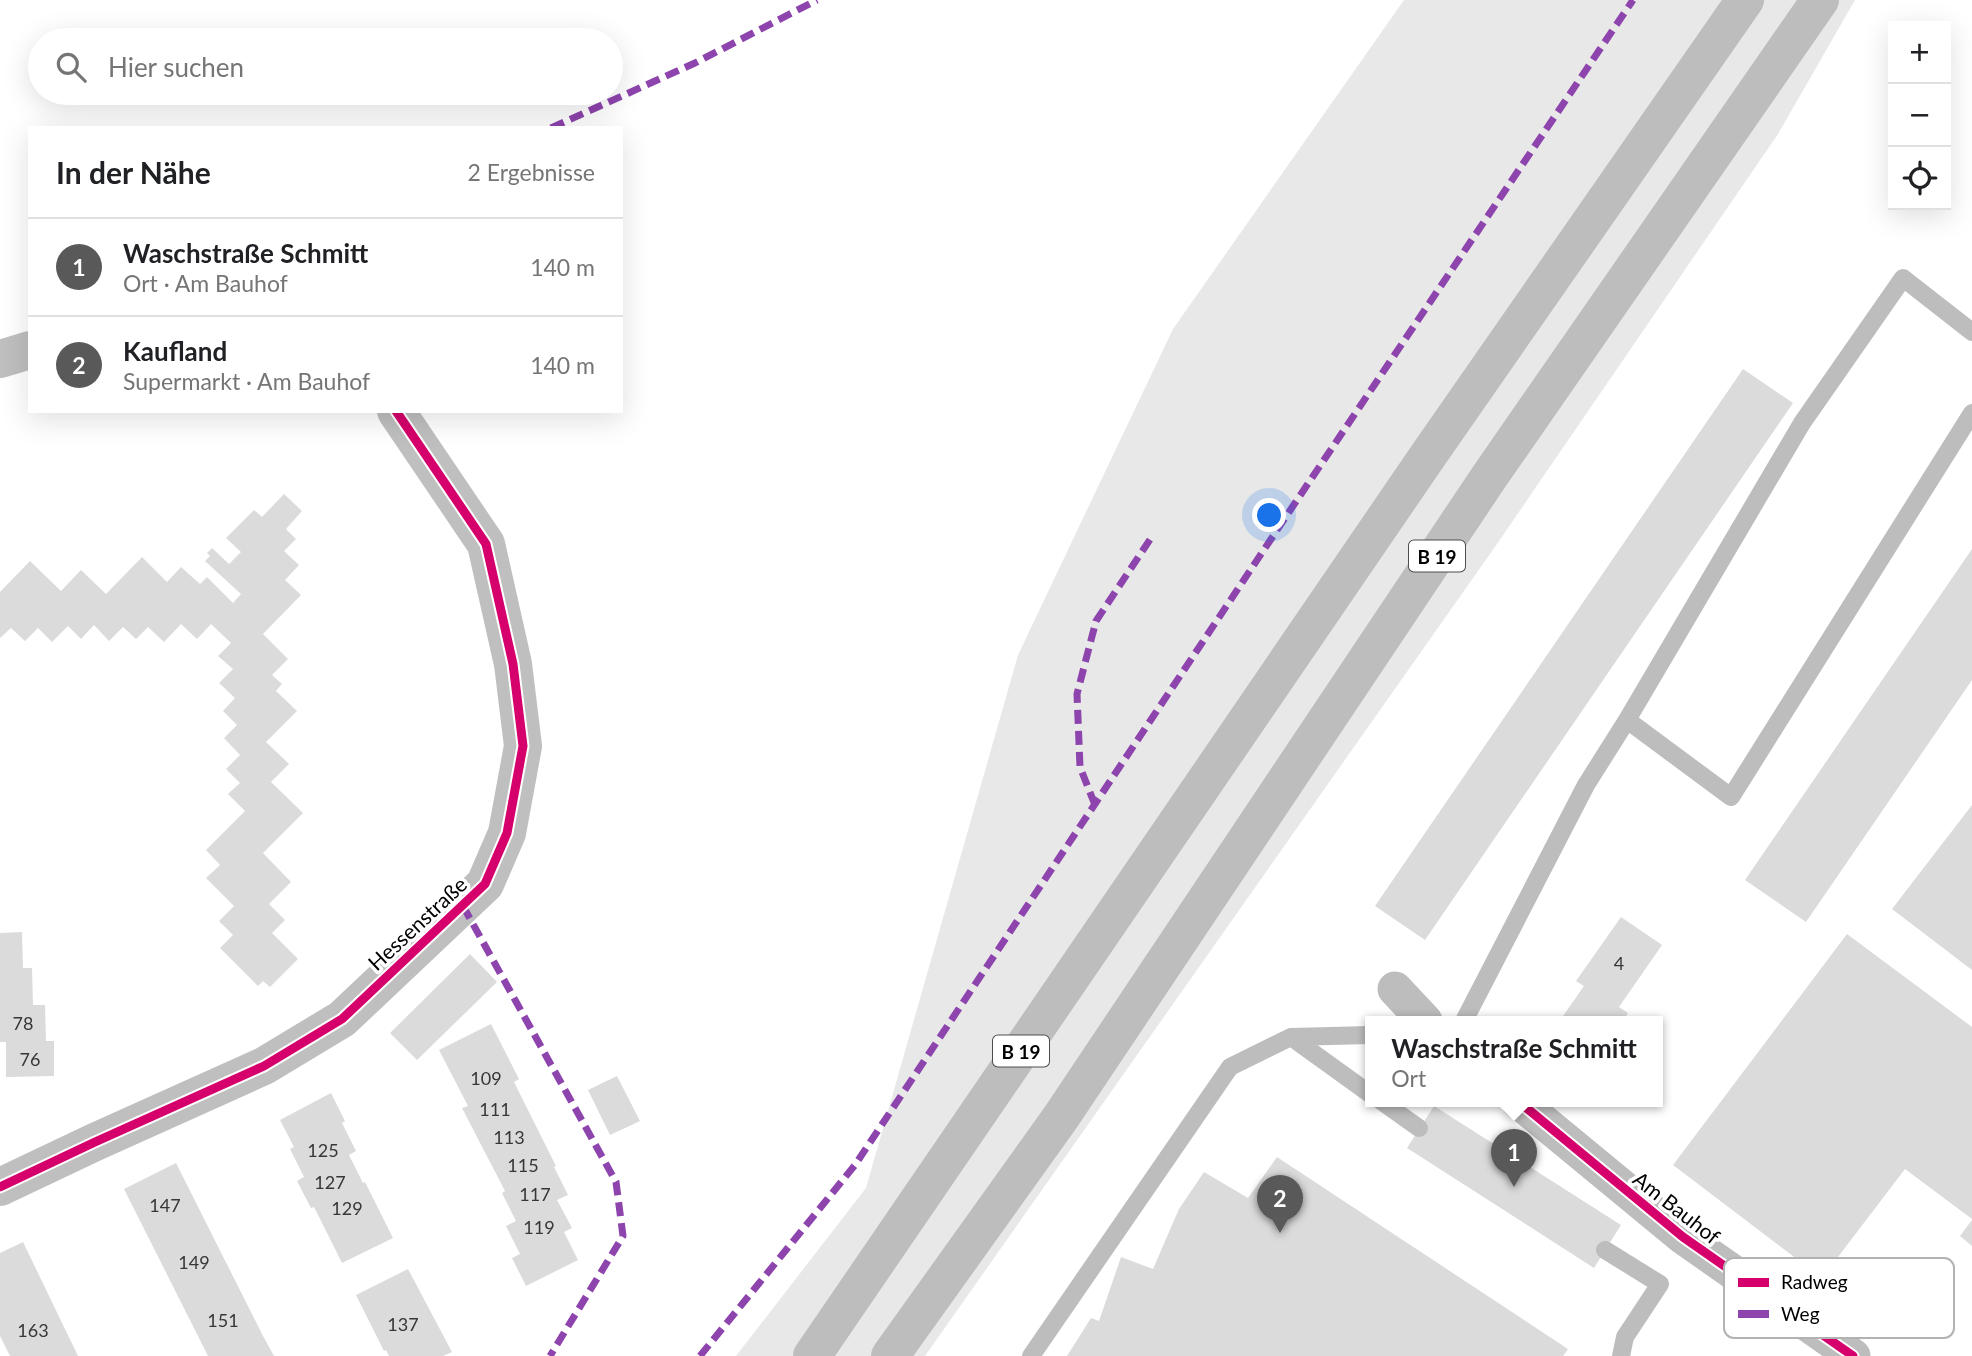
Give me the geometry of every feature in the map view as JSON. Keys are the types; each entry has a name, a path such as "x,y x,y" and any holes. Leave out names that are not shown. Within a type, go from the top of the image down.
{"highway":[{"name":"B 19","path":"812,1356 1419,468 1745,0"},
{"name":"B 19","path":"890,1356 1062,1117 1489,477 1820,0"}],"street":[{"path":"0,359 28,351"},
{"name":"Hessenstraße","path":"0,1188 264,1066 342,1018 485,884 506,833 523,746 513,664 486,544 397,413"},
{"name":"Am Bauhof","path":"1525,1107 1683,1237 1724,1266"},
{"name":"Am Bauhof","path":"1827,1338 1853,1356"}],"lane":[{"path":"1467,1016 1586,785 1802,423 1903,278 1972,332"},
{"path":"1627,720 1731,797 1972,413"},
{"path":"1031,1356 1230,1067 1291,1037 1365,1035"},
{"path":"1291,1037 1365,1090"},
{"path":"1389,1107 1419,1128"},
{"path":"1605,1250 1660,1284 1625,1337 1621,1356"}],"shaded area":[{"path":"1404,0 1855,0 1778,134 1497,544 925,1356 736,1356 866,1188 1018,655 1173,329"}],"building":[{"path":"1743,369 1793,403 1425,940 1375,906"},
{"path":"284,494 302,511 286,529 296,539 284,551 299,565 285,580 301,595 263,634 288,659 272,675 282,684 276,691 297,711 266,742 289,764 271,782 303,813 263,853 291,882 269,904 285,920 272,933 298,959 270,987 263,981 258,986 220,948 233,935 219,921 234,906 206,878 220,865 206,850 245,811 228,794 240,783 226,769 240,755 224,738 237,725 223,711 235,698 219,683 233,669 218,656 231,643 211,624 197,639 181,624 164,642 148,627 136,639 123,627 109,641 94,625 81,639 68,626 52,642 38,628 25,641 11,628 0,638 0,592 30,561 61,591 81,570 106,594 142,557 167,582 181,567 200,584 207,577 233,603 241,594 205,561 210,556 207,553 212,548 229,564 241,552 226,538 254,510 262,517"},
{"path":"1972,549 1972,680 1806,922 1745,880"},
{"path":"1972,805 1972,970 1892,909"},
{"path":"1621,917 1662,945 1619,1007 1628,1013 1626,1016 1563,1016 1584,986 1576,981"},
{"path":"22,932 23,968 32,968 33,1005 45,1005 46,1041 54,1041 54,1076 6,1077 6,1042 0,1042 0,933"},
{"path":"1847,934 1972,1027 1972,1219 1905,1169 1837,1258 1796,1258 1673,1165"},
{"path":"470,954 497,982 417,1060 390,1033"},
{"path":"491,1024 519,1079 514,1082 568,1195 557,1200 572,1228 564,1232 578,1260 526,1286 512,1258 520,1254 506,1226 516,1221 502,1193 505,1191 462,1108 468,1106 439,1050"},
{"path":"617,1076 640,1121 610,1135 588,1090"},
{"path":"331,1093 356,1151 349,1155 393,1238 342,1263 314,1207 311,1208 297,1181 304,1177 290,1149 294,1147 280,1120"},
{"path":"1436,1107 1621,1225 1594,1268 1407,1148"},
{"path":"1277,1157 1568,1349 1563,1356 1067,1356 1091,1318 1099,1321 1121,1257 1153,1269 1179,1209 1204,1172 1248,1198"},
{"path":"176,1163 274,1356 208,1356 124,1189"},
{"path":"1972,1220 1972,1246 1960,1236"},
{"path":"23,1242 78,1356 10,1356 0,1336 0,1253"},
{"path":"408,1269 452,1352 443,1356 389,1356 386,1350 384,1351 356,1295"}],"marked path":[{"path":"623,96 695,63 817,0"},
{"path":"700,1356 855,1165 1633,0"},
{"path":"555,126 602,105"},
{"path":"1095,805 1080,767 1077,694 1096,621 1151,538"},
{"path":"463,906 616,1182 623,1236 550,1356"}],"cycle path":[{"path":"0,1187 264,1066 342,1019 485,884 507,833 523,746 513,664 486,544 397,413"},
{"path":"1525,1107 1683,1237 1724,1266"},
{"path":"1827,1338 1853,1356"}],"place":[{"name":"Waschstraße Schmitt","path":"1514,1187"},
{"name":"Kaufland","path":"1280,1233"}]}
